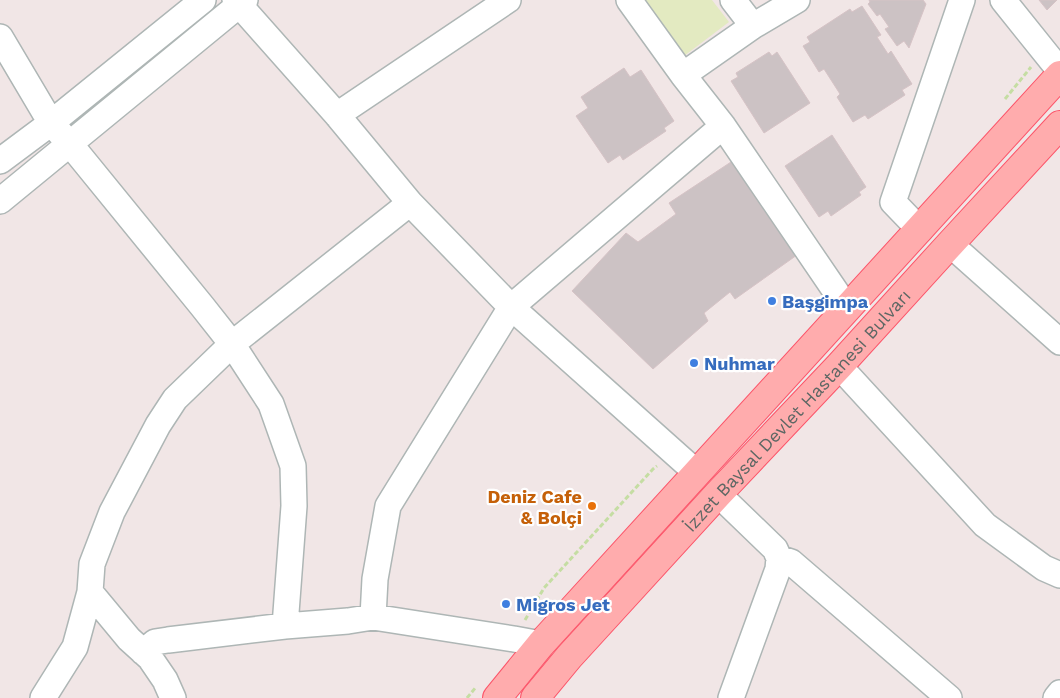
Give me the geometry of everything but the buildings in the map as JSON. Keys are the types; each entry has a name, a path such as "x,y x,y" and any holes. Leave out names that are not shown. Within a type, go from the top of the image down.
{"main road":[{"name":"İzzet Baysal Devlet Hastanesi Bulvarı","path":"489,690 541,644 1060,75"},
{"name":"İzzet Baysal Devlet Hastanesi Bulvarı","path":"535,698 569,657 718,494 839,366 1060,125"}],"street":[{"path":"0,161 51,123 203,0"},
{"path":"337,114 508,0"},
{"path":"629,0 683,75 723,126 847,308"},
{"path":"733,0 752,26"},
{"path":"683,75 752,26 797,0"},
{"path":"920,230 893,202 962,0"},
{"path":"1003,0 1052,61"},
{"path":"0,201 240,1 410,203 511,307 697,473"},
{"path":"0,37 51,123 232,344 271,404 293,466 294,506 285,626"},
{"path":"373,616 375,579 388,506 511,307 723,126"},
{"path":"43,698 75,647 90,592 92,564 112,512 158,425 175,399 232,344 410,203"},
{"path":"950,244 1060,342"},
{"path":"839,366 985,525 1044,568 1060,576"},
{"path":"718,494 775,549 779,558 778,569 731,698"},
{"path":"779,558 791,562 950,698"},
{"path":"90,592 129,639 150,658 165,680 173,698"},
{"path":"144,652 155,642 285,626 348,621 373,616 541,644"},
{"path":"1056,698 1060,693"}],"path":[{"path":"1002,102 1052,61"},
{"path":"514,639 544,588 653,469 675,453"},
{"path":"467,698 489,690"}],"green space":[{"path":"642,0 712,0 729,22 684,56"}],"place":[{"name":"Başgimpa","path":"772,301"},
{"name":"Nuhmar","path":"694,363"},
{"name":"Deniz Cafe & Bolçi","path":"592,506"},
{"name":"Migros Jet","path":"506,604"}]}
